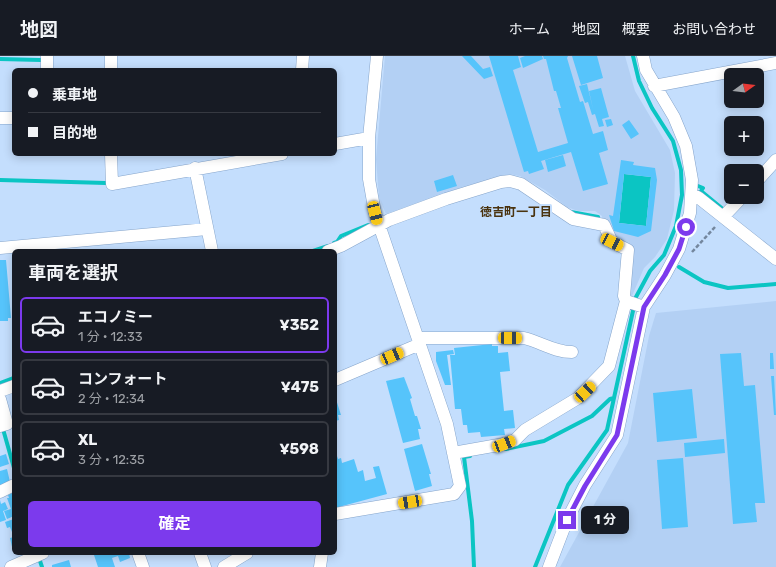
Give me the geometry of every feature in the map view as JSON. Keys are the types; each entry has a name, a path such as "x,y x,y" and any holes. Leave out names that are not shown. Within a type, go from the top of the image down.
{"street":[{"path":"47,56 47,68"},
{"path":"111,56 111,68"},
{"path":"302,68 304,56"},
{"path":"337,514 454,494 460,486 447,424 379,227 369,179 369,138 376,56"},
{"path":"550,567 567,520 585,486 617,435 642,306 665,275 679,249 690,213 692,194 690,163 681,131 654,86 646,70 643,56"},
{"path":"654,86 776,63"},
{"path":"0,118 12,118"},
{"path":"337,144 369,138"},
{"path":"111,156 112,184 270,156"},
{"path":"764,173 776,160"},
{"path":"196,168 212,249"},
{"path":"332,249 379,227 389,220 446,198 501,182 510,181 521,184 573,219 604,225 612,242 628,250 624,296 627,301 642,306"},
{"path":"692,194 776,259"},
{"path":"723,217 735,204"},
{"path":"0,248 207,229"},
{"path":"453,453 504,444 515,440 525,430 578,398 609,366 627,301"},
{"path":"337,379 419,341 524,338 536,341 560,352 572,352"},
{"path":"0,390 12,387"},
{"path":"0,399 7,424 0,426"},
{"path":"0,492 12,486"},
{"path":"11,567 38,555"},
{"path":"139,555 143,567"},
{"path":"201,555 205,567"},
{"path":"224,567 244,555"},
{"path":"320,567 322,555"}],"path":[{"path":"688,256 723,217"}],"shaded area":[{"path":"385,56 625,56 635,91 670,150 675,173 674,210 667,239 655,257 644,268 632,296 629,295 632,251 616,241 602,221 602,216 595,211 578,211 567,207 545,190 520,176 509,174 462,187 386,214 379,198 376,159"},
{"path":"624,174 651,177 646,226 619,223"},
{"path":"776,301 776,567 560,567 628,443 649,336 656,313"}],"building":[{"path":"462,56 471,56 483,69 490,67 493,76 484,79"},
{"path":"489,56 518,56 521,67 513,70 538,152 568,143 558,108 561,108 556,91 554,91 546,59 544,59 543,56 568,56 567,58 580,102 583,101 593,134 603,131 608,150 599,153 608,184 583,191 571,152 541,161 544,169 529,174 528,171 524,172"},
{"path":"525,56 542,56 543,59 523,68 520,58"},
{"path":"572,56 597,56 603,78 581,85"},
{"path":"587,84 593,109 589,91 601,88 609,117 602,119 604,126 599,127 595,114 592,115 588,102 585,103 579,86"},
{"path":"611,119 613,125 607,127 605,120"},
{"path":"629,120 639,134 631,139 622,125"},
{"path":"563,155 566,166 548,172 545,160"},
{"path":"621,160 634,162 633,165 655,168 657,180 651,231 638,237 614,231 609,215 613,216","holes":["624,174 651,177 646,226 619,223"]},
{"path":"453,175 457,186 437,192 434,181"},
{"path":"0,260 6,260 11,318 8,318 8,321 0,321"},
{"path":"492,344 492,346 498,346 498,353 508,352 510,371 500,372 504,411 513,410 515,428 504,429 505,435 481,437 480,432 468,433 467,425 463,425 461,409 455,409 450,355 455,355 454,348"},
{"path":"453,350 454,354 447,355 451,385 445,385 436,361 436,352"},
{"path":"741,353 744,386 755,385 765,503 755,503 757,522 733,524 720,354"},
{"path":"770,353 773,353 774,369 770,369"},
{"path":"771,376 774,376 776,415 774,415"},
{"path":"404,377 412,398 410,399 415,416 417,416 421,429 418,429 420,439 403,443 386,381"},
{"path":"692,389 697,438 657,442 653,393"},
{"path":"337,402 341,415 338,415 339,420 337,420"},
{"path":"724,439 725,453 685,457 684,443"},
{"path":"422,444 431,474 429,474 432,486 415,491 404,449"},
{"path":"6,454 9,464 0,467 0,456"},
{"path":"337,456 338,459 341,458 342,463 354,459 358,472 363,470 365,481 376,478 373,467 379,466 387,494 337,507"},
{"path":"683,458 688,527 662,529 657,460"},
{"path":"7,469 10,482 0,485 0,471"},
{"path":"12,493 12,517 7,519 4,511 11,509 7,498 9,498 8,495"},
{"path":"0,500 1,504 5,502 8,509 3,511 6,520 0,522"},
{"path":"12,520 12,532 10,527 7,528 5,522"},
{"path":"94,555 129,555 130,558 120,562 118,556 112,558 115,567 98,567"},
{"path":"69,560 71,567 52,567 52,565"}],"waterway":[{"path":"535,567 568,485 607,430 636,297 650,271 664,255 676,226 682,195 681,170 673,141 652,108 639,81 633,56"},
{"path":"0,59 41,60"},
{"path":"0,180 106,183"},
{"path":"698,186 703,188 701,191 724,210"},
{"path":"571,212 598,217"},
{"path":"334,243 337,242 341,236 368,225"},
{"path":"319,249 328,246"},
{"path":"679,267 704,282 728,288 776,284"},
{"path":"0,383 12,379"},
{"path":"506,449 544,441 592,416 610,399 614,398"},
{"path":"3,429 12,461"},
{"path":"470,456 464,457 472,521 474,567"},
{"path":"40,561 42,567"}],"district":[{"name":"徳吉町一丁目","path":"516,212"}],"route":[{"path":"567,520 585,486 617,435 644,307 665,275 679,249 686,227"}]}
